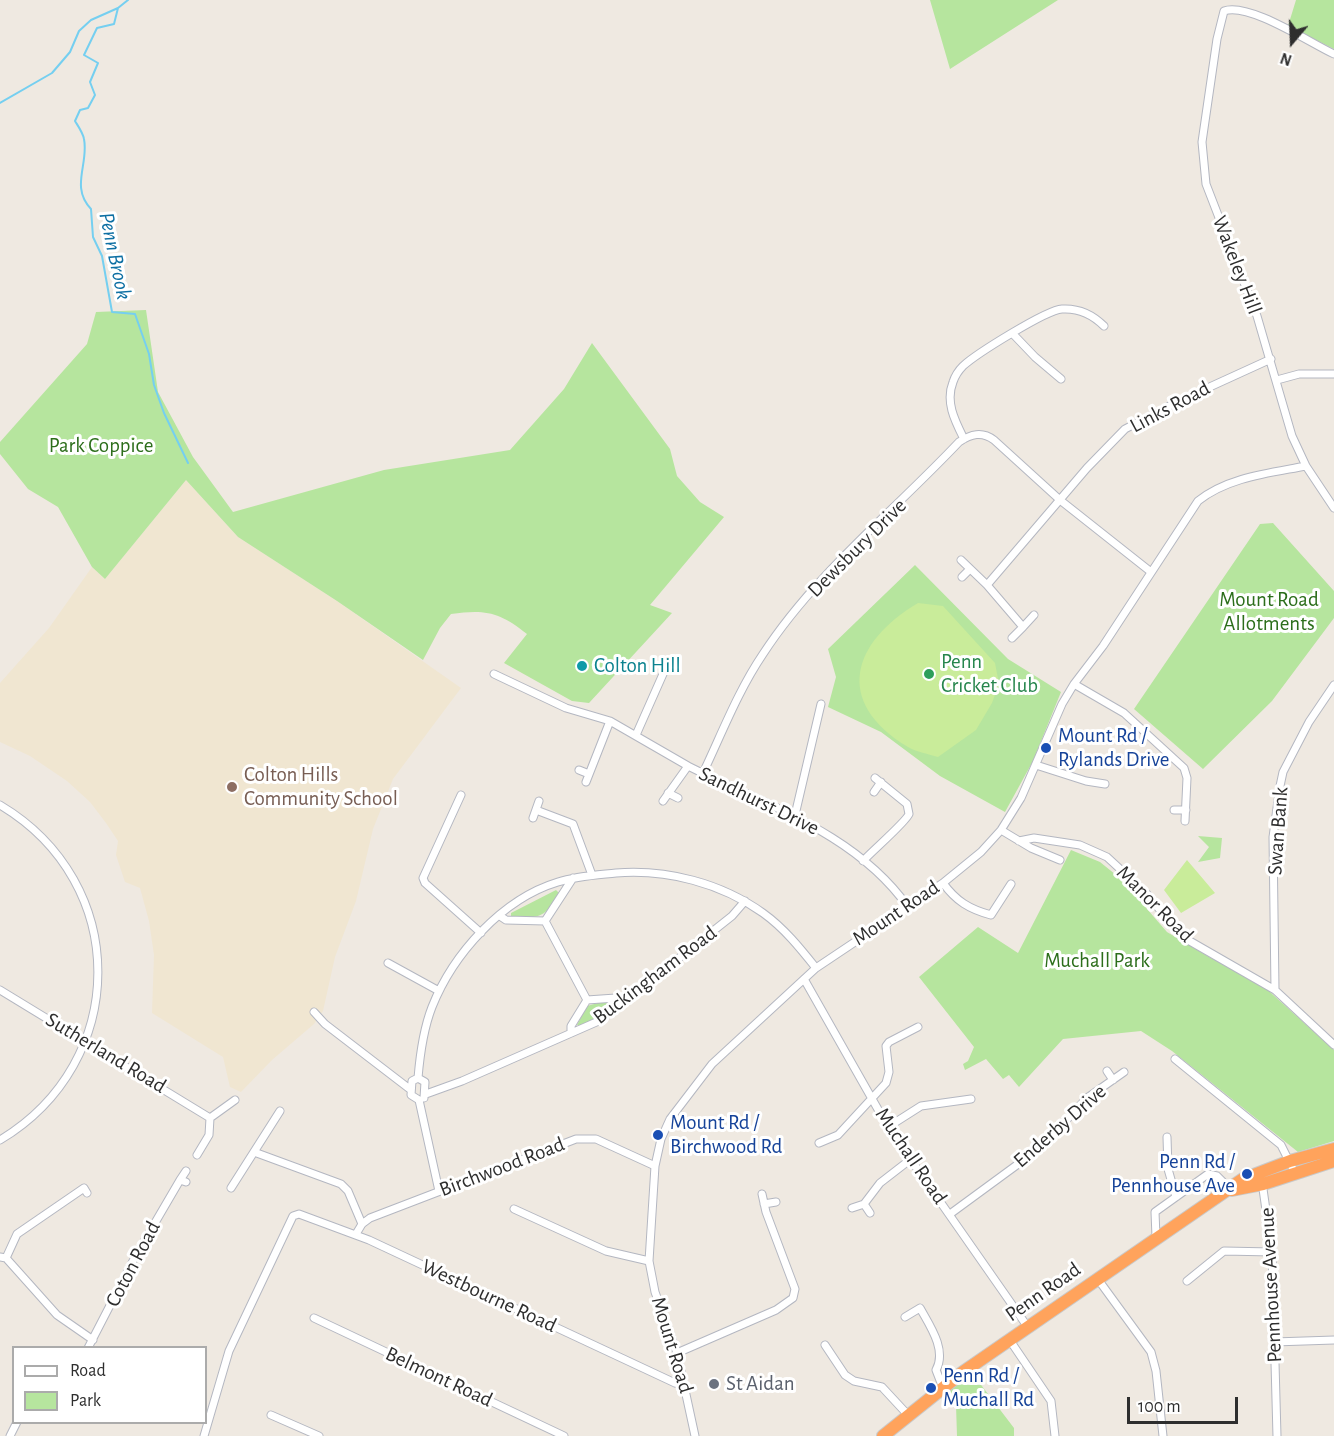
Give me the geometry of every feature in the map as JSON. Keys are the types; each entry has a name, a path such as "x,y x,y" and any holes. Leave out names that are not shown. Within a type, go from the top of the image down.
{"highway":[{"name":"Penn Road","path":"883,1436 1027,1326 1156,1237 1257,1172 1334,1149"},
{"name":"Penn Road","path":"1231,1190 1263,1184 1334,1161"}],"street":[{"name":"Wakeley Hill","path":"1334,54 1271,20 1235,9 1224,11 1202,142 1206,184 1236,258 1271,358 1292,436 1306,466 1334,508"},
{"path":"1104,326 1096,318 1082,312 1061,309 1042,315 965,364 954,380 951,409 964,439 977,434 989,436 1060,500 1151,572"},
{"path":"1013,334 1061,379"},
{"name":"Links Road","path":"987,585 1125,429 1188,396 1271,358"},
{"path":"1277,380 1299,374 1334,374"},
{"name":"Dewsbury Drive","path":"702,773 752,671 775,637 822,581 964,439"},
{"name":"Mount Road","path":"695,1436 677,1353 655,1292 649,1262 655,1166 664,1130 689,1091 712,1064 816,968 942,883 981,852 1001,830 1021,798 1074,684 1103,646 1186,515 1210,491 1234,482 1306,466"},
{"path":"961,560 987,585 1023,627"},
{"path":"962,577 970,569"},
{"path":"1012,638 1034,615"},
{"path":"636,735 667,665"},
{"path":"494,674 566,708 610,721 688,766"},
{"path":"1074,684 1124,713 1184,768 1187,778 1185,821"},
{"name":"Swan Bank","path":"1275,990 1273,837 1280,786 1283,772 1309,722 1334,685"},
{"path":"795,815 821,704"},
{"path":"586,782 610,721"},
{"path":"1036,765 1086,781 1105,784"},
{"name":"Sandhurst Drive","path":"663,801 688,766 795,815 824,832 863,861 892,887 908,907"},
{"path":"579,770 589,774"},
{"path":"863,861 881,841 904,822 909,814 907,804 878,780 874,792"},
{"name":"Sandhurst Drive","path":"668,793 678,798"},
{"path":"460,795 423,878 425,883 481,933"},
{"path":"539,801 535,814 573,824 592,875"},
{"path":"0,805 28,823 54,847 71,871 83,898 96,947 98,984 86,1041 69,1074 50,1101 27,1123 0,1140"},
{"path":"1174,810 1186,810"},
{"path":"1001,830 1042,853 1060,860"},
{"name":"Manor Road","path":"1019,841 1034,837 1080,845 1107,857 1143,889 1181,936 1275,990 1334,1045"},
{"path":"1042,853 1047,840"},
{"path":"418,1078 422,1044 439,991 455,964 481,933 500,916 534,892 573,878 631,872 667,874 723,891 745,901 787,934 816,968"},
{"path":"545,921 573,878"},
{"path":"942,883 956,900 975,911 991,915 1011,884"},
{"name":"Buckingham Road","path":"426,1094 601,1020 732,916 745,901"},
{"path":"500,916 506,920 545,921"},
{"path":"545,921 587,1000"},
{"path":"388,963 439,991"},
{"name":"Muchall Road","path":"804,980 888,1127 1027,1326"},
{"name":"Sutherland Road","path":"0,990 210,1118"},
{"path":"587,1000 630,997"},
{"path":"571,1033 571,1026 587,1000"},
{"path":"315,1012 325,1024 411,1090"},
{"path":"819,1143 838,1135 886,1083 889,1072 886,1046 889,1042 918,1027"},
{"path":"1175,1059 1281,1145 1296,1173"},
{"name":"Enderby Drive","path":"1107,1071 1113,1080"},
{"name":"Enderby Drive","path":"950,1214 1040,1148 1087,1098 1124,1072"},
{"path":"418,1078 412,1081 411,1095 419,1100 439,1191"},
{"path":"418,1078 424,1082 426,1094 419,1100"},
{"path":"888,1127 921,1106 971,1099"},
{"path":"197,1155 209,1135 210,1118 235,1100"},
{"path":"231,1188 280,1111"},
{"path":"1167,1137 1168,1169 1176,1197"},
{"name":"Birchwood Road","path":"362,1224 439,1191 576,1139 596,1139 655,1166"},
{"path":"254,1152 341,1184 348,1191 362,1224 356,1234"},
{"path":"852,1208 864,1204 880,1183 911,1159"},
{"name":"Coton Road","path":"89,1346 135,1257 183,1181 186,1172"},
{"name":"Pennhouse Avenue","path":"1257,1172 1263,1184 1272,1252 1277,1436"},
{"path":"1156,1237 1155,1212 1209,1174 1217,1176 1231,1190"},
{"path":"84,1188 17,1234 3,1257 57,1315 93,1340"},
{"path":"677,1353 776,1310 794,1298 795,1288 762,1194"},
{"path":"764,1204 776,1202"},
{"path":"864,1204 870,1213"},
{"path":"514,1209 606,1251 649,1262"},
{"name":"Westbourne Road","path":"204,1436 229,1351 293,1216 302,1214 356,1234 684,1385"},
{"path":"1187,1281 1224,1251 1272,1252"},
{"path":"1097,1278 1151,1352 1156,1371 1162,1436"},
{"path":"905,1317 920,1308 931,1328 940,1352 940,1362 936,1370 943,1388"},
{"name":"Belmont Road","path":"314,1318 564,1436"},
{"path":"1009,1339 1052,1401 1055,1436"},
{"path":"1274,1342 1334,1340"},
{"path":"825,1345 845,1375 854,1381 882,1387 908,1416"},
{"path":"271,1415 319,1436"}],"shaded area":[{"name":"Colton Hills Community School","path":"186,480 238,537 337,601 461,688 393,779 373,829 356,901 335,957 323,1011 314,1024 272,1060 241,1092 230,1087 223,1057 152,1013 154,955 149,921 140,888 125,882 116,855 118,841 106,823 90,802 67,781 30,756 0,742 0,683 49,628 92,567 105,579"}],"green space":[{"path":"930,0 1058,0 950,69"},
{"path":"1296,0 1334,0 1334,49 1288,26"},
{"name":"Park Coppice","path":"146,310 158,392 193,457 233,512 384,470 510,450 564,389 592,343 670,449 677,476 700,502 724,517 650,605 672,613 589,703 572,701 504,663 527,634 509,621 492,614 473,612 451,614 440,628 423,660 238,537 186,480 105,579 92,567 58,507 28,489 0,454 0,442 87,344 96,312"},
{"name":"Mount Road Allotments","path":"1273,523 1334,591 1334,618 1272,701 1203,769 1134,709 1260,524"},
{"path":"915,565 1008,659 1061,692 1033,761 1005,812 940,776 881,732 828,707 836,677 828,649"},
{"name":"Penn Cricket Club","path":"918,603 943,606 995,663 999,684 992,703 976,730 938,757 911,749 884,729 869,711 861,692 860,673 866,654 878,636"},
{"path":"1198,836 1222,838 1220,858 1198,862 1209,847"},
{"name":"Muchall Park","path":"1071,850 1100,862 1121,879 1167,932 1260,983 1334,1050 1334,1141 1298,1152 1172,1051 1141,1031 1063,1039 1019,1087 1009,1075 1003,1079 986,1059 965,1070 963,1064 968,1061 974,1047 919,977 978,927 1018,953"},
{"path":"1187,860 1215,893 1181,913 1164,890"},
{"path":"556,890 560,894 545,913 535,917 511,917 511,913"},
{"path":"605,1001 611,1005 604,1013 581,1026 577,1025 587,1006"},
{"path":"972,1373 1014,1428 1014,1436 957,1436 956,1405 947,1393"}],"waterway":[{"name":"Penn Brook","path":"128,0 118,8 114,24 97,28 84,55 98,63 90,82 95,95 88,108 80,110 75,121 82,132 85,148 82,192 91,209 93,237 102,256 112,312 135,314 149,354 154,385 164,413 188,463"},
{"path":"0,103 52,73 70,52 79,31 91,20 118,8"}],"place":[{"name":"Colton Hill","path":"582,666"},
{"name":"Penn Cricket Club","path":"929,674"},
{"name":"Mount Rd / Rylands Drive","path":"1046,748"},
{"name":"Colton Hills Community School","path":"232,787"},
{"name":"Mount Rd / Birchwood Rd","path":"658,1135"},
{"name":"Penn Rd / Pennhouse Ave","path":"1247,1174"},
{"name":"St Aidan","path":"714,1384"},
{"name":"Penn Rd / Muchall Rd","path":"931,1388"}]}
